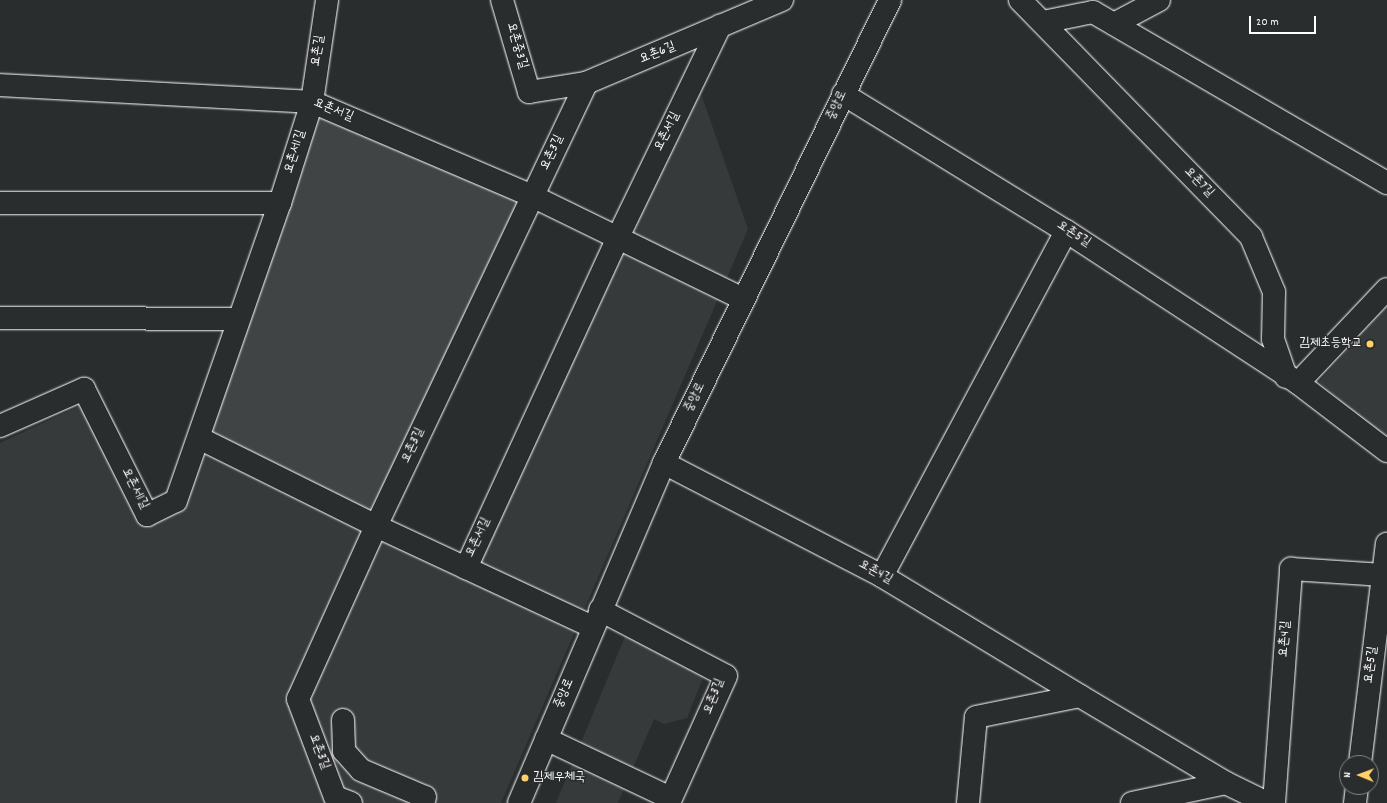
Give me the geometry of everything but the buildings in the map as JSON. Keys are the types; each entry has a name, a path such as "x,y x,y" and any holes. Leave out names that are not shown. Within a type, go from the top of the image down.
{"street":[{"name":"요촌길","path":"312,102 326,0"},
{"name":"요촌중3길","path":"502,0 529,92"},
{"name":"요촌6길","path":"529,92 586,83 682,44 782,0"},
{"name":"중앙로","path":"519,803 596,618 664,463 890,0"},
{"name":"요촌7길","path":"1020,0 1251,237 1274,292 1273,339 1292,380"},
{"path":"1114,24 1159,0"},
{"path":"1043,22 1093,12 1387,183"},
{"name":"요촌서길","path":"199,438 376,526 466,568 617,239 720,26"},
{"name":"요촌3길","path":"351,803 335,798 298,700 376,526 586,83"},
{"name":"요촌서길","path":"0,85 312,102 532,196 617,239 744,299"},
{"name":"요촌5길","path":"843,94 1066,230 1292,380 1387,451"},
{"name":"요촌서1길","path":"0,426 84,389 147,515 176,501 199,438 238,319 280,203 312,102"},
{"path":"0,203 280,203"},
{"path":"882,576 1066,230"},
{"path":"1292,380 1387,289"},
{"path":"0,318 238,319"},
{"name":"요촌4길","path":"664,463 882,576 1226,783 1267,803"},
{"name":"요촌5길","path":"1361,755 1387,544"},
{"path":"466,568 596,618"},
{"name":"요촌4길","path":"1274,803 1291,569 1384,575"},
{"name":"요촌3길","path":"596,618 726,676 669,800"},
{"path":"968,803 976,717 1080,696"},
{"path":"344,720 344,751 361,770 425,797 423,803"},
{"path":"546,739 669,800"},
{"path":"1132,803 1226,783"}],"shaded area":[{"path":"690,62 748,229 501,803 0,803 0,443 80,406 144,527 180,508 207,432 461,558 606,239"},
{"path":"318,113 523,202 375,516 207,432"},
{"name":"김제초등학교","path":"1387,305 1387,441 1319,382"},
{"path":"626,634 705,673 687,718 664,724 654,719 618,803 556,803"}],"place":[{"name":"김제초등학교","path":"1370,344"},
{"name":"김제우체국","path":"525,778"}]}
